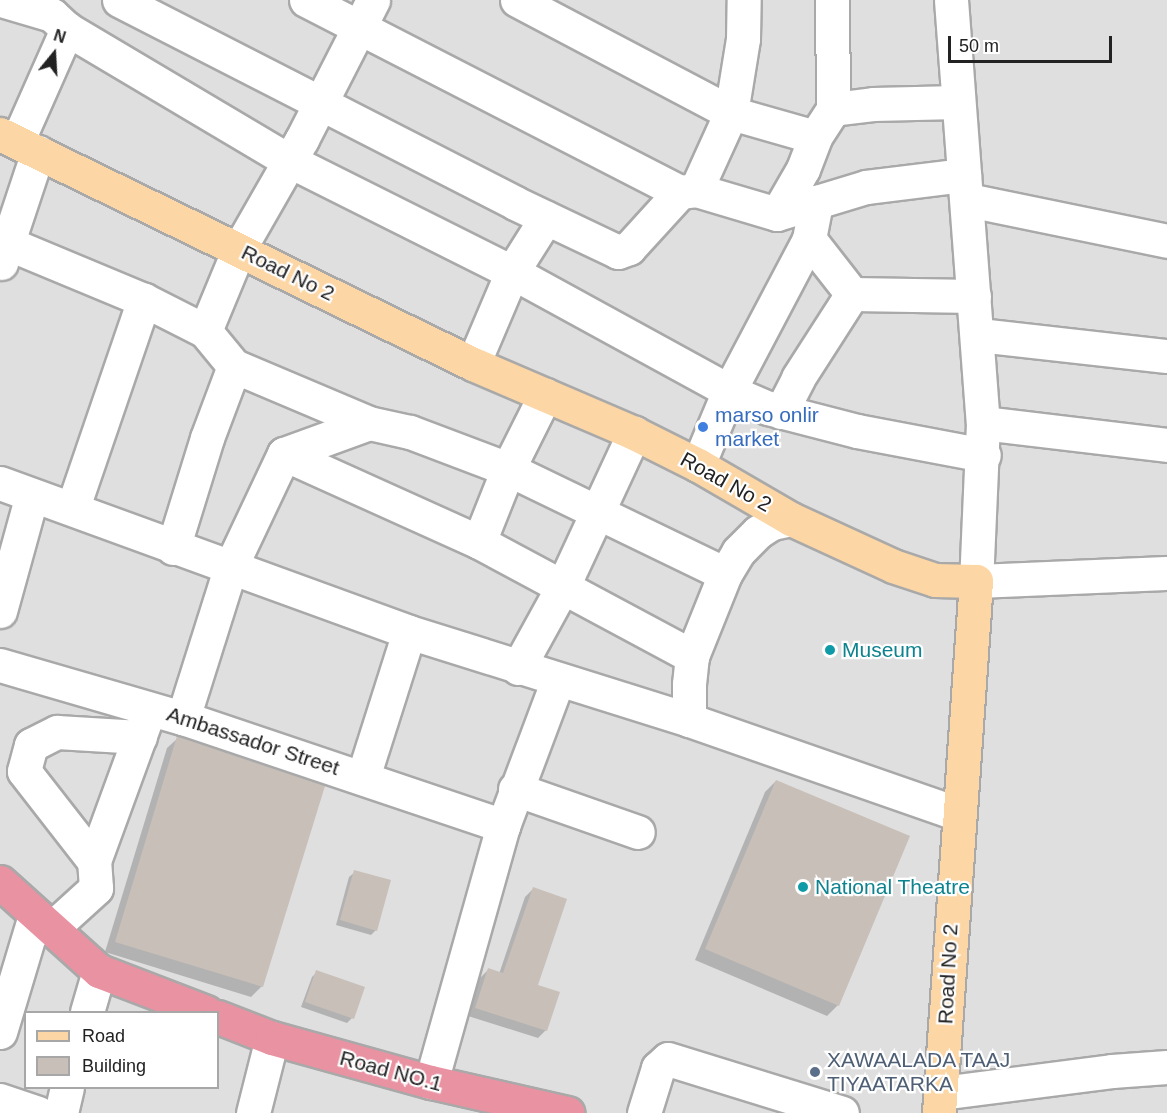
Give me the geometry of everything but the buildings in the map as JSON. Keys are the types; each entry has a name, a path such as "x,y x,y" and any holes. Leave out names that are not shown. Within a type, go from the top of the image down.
{"highway":[{"path":"0,882 99,971 203,1011"},
{"name":"Road NO.1","path":"219,1017 272,1038 527,1109 568,1113"}],"main road":[{"name":"Road No 2","path":"18,143 473,363 634,433 698,465 790,519 893,566 935,580 976,581 940,1103"}],"street":[{"path":"1,0 60,15 288,160 512,272 729,391 781,411 857,431 984,439 1167,445"},
{"path":"119,0 546,218 618,252 624,252 688,191 731,113 743,39 743,0"},
{"path":"306,0 365,13 688,191 777,214 866,187 966,187 1167,241"},
{"path":"517,0 731,113 815,137"},
{"path":"777,214 803,169 815,137 833,109 832,0"},
{"path":"951,0 979,336 984,439 976,581 1167,573"},
{"path":"205,332 239,249 320,102 365,13"},
{"path":"60,15 18,143 4,254 144,300 205,332 234,366 369,423 410,432 508,469 724,573"},
{"path":"833,109 873,104 958,102"},
{"path":"698,465 729,391 809,239 816,202"},
{"path":"473,363 512,272 546,218"},
{"path":"809,239 852,294"},
{"path":"852,294 974,296"},
{"path":"781,411 798,378 852,294"},
{"path":"73,507 144,300"},
{"path":"979,336 1167,356"},
{"path":"173,548 207,438 234,366"},
{"path":"479,542 508,469 545,395"},
{"path":"183,718 231,566 284,454 369,423"},
{"path":"518,668 563,586 634,433"},
{"path":"284,454 479,542 692,656"},
{"path":"0,483 73,507 173,548 231,566 409,632 690,720 959,814"},
{"path":"0,611 33,495"},
{"path":"690,720 689,684 692,656 724,573 738,552 758,532 772,523 790,519"},
{"path":"363,777 409,632"},
{"name":"Ambassador Street","path":"0,665 145,723 183,718 503,826"},
{"path":"431,1082 503,826 515,789 558,680"},
{"path":"0,1032 43,922 96,888 94,861 145,723 57,732 31,745 24,771 94,861"},
{"path":"515,789 638,832"},
{"path":"87,1011 99,971"},
{"path":"253,1113 272,1038"},
{"path":"644,1113 658,1068 668,1059 842,1113"},
{"path":"940,1103 1112,1071 1167,1067"},
{"path":"61,1113 67,1089"},
{"path":"0,1100 38,1113"}],"shaded area":[{"path":"0,0 1167,0 1167,1113 0,1113"}],"place":[{"name":"marso onlir market","path":"703,427"},
{"name":"Museum","path":"830,650"},
{"name":"National Theatre","path":"803,887"},
{"name":"XAWAALADA TAAJ TIYAATARKA","path":"815,1072"}]}
